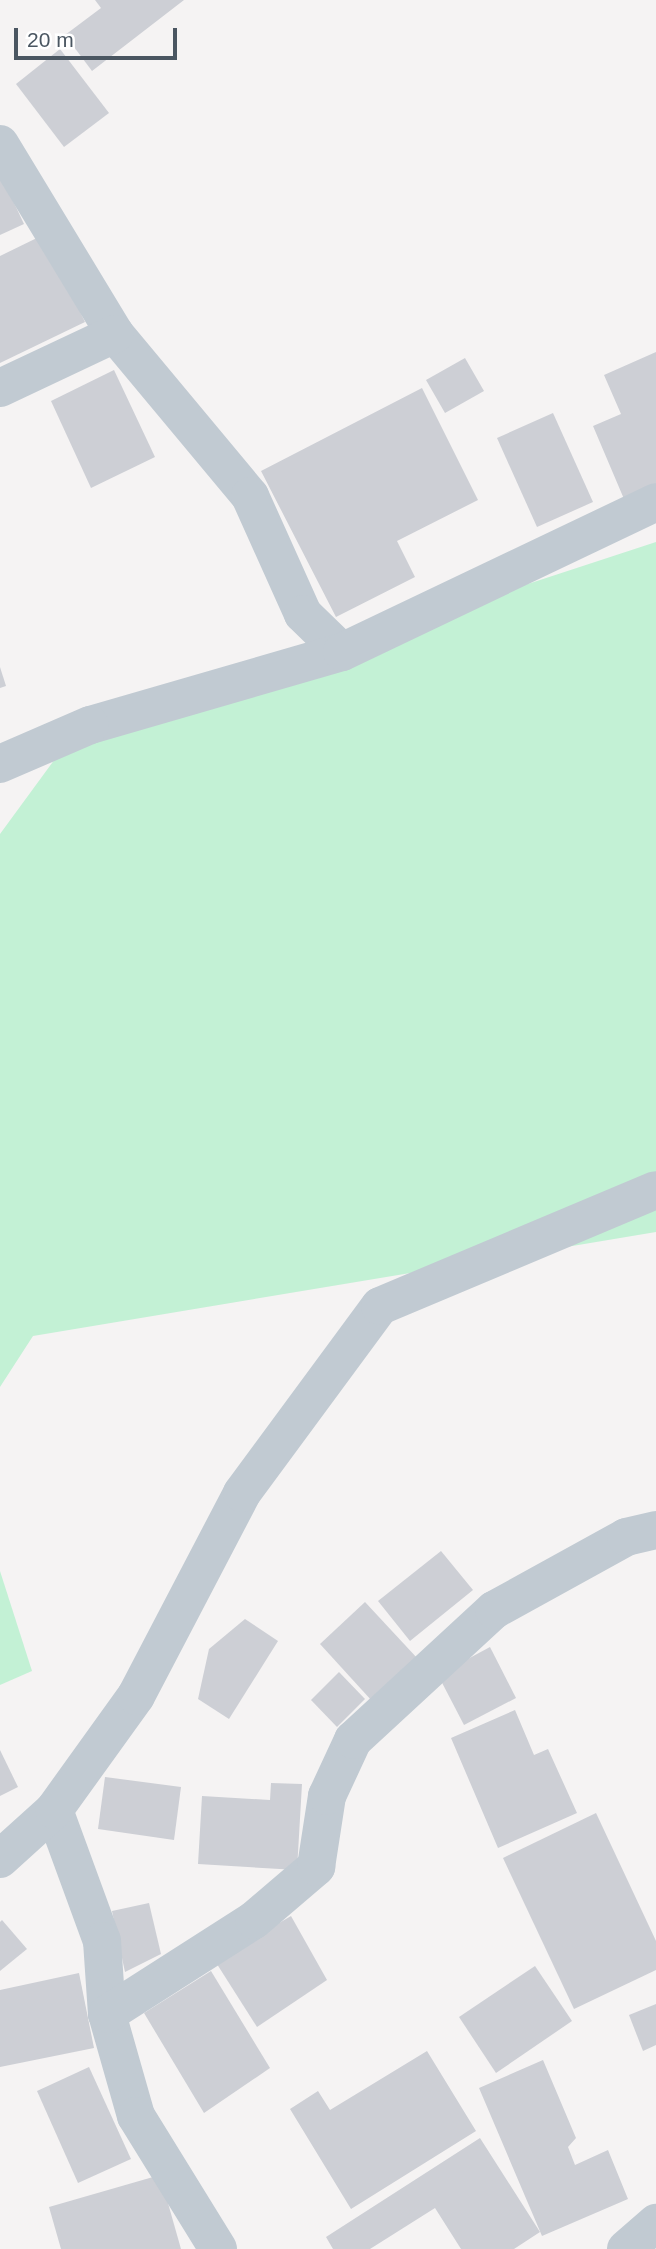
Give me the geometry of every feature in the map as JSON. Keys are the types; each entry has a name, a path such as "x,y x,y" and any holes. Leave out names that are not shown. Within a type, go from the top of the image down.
{"street":[{"path":"0,144 115,334 250,496 303,614 342,652"},
{"path":"0,388 115,334"},
{"path":"0,764 90,725 342,652 656,502"},
{"path":"0,1859 54,1810 136,1696 242,1493 380,1306 656,1190"},
{"path":"107,2014 254,1920 316,1867 327,1796 353,1740 494,1610 626,1538 656,1530"},
{"path":"54,1810 102,1941 107,2014 136,2116 218,2249"},
{"path":"626,2249 656,2223"}],"green space":[{"path":"656,542 656,1232 33,1336 0,1387 0,834 74,733"},
{"path":"0,1571 32,1671 0,1685"}],"building":[{"path":"95,0 184,0 92,71 65,35 101,8"},
{"path":"60,49 109,113 64,147 16,84"},
{"path":"0,173 24,224 0,235"},
{"path":"43,235 85,322 0,363 0,256"},
{"path":"656,352 656,485 624,499 593,426 621,414 604,375"},
{"path":"465,358 484,391 445,413 426,380"},
{"path":"114,370 155,457 91,488 51,401"},
{"path":"422,388 478,500 397,541 415,577 336,617 261,471"},
{"path":"553,413 593,502 537,527 497,438"},
{"path":"0,667 6,686 0,688"},
{"path":"441,1551 473,1590 410,1641 378,1601"},
{"path":"365,1602 418,1659 372,1701 320,1644"},
{"path":"245,1619 278,1641 229,1719 198,1699 209,1649"},
{"path":"490,1647 516,1698 464,1725 438,1675"},
{"path":"339,1672 365,1699 337,1727 311,1700"},
{"path":"515,1710 534,1755 548,1749 577,1813 498,1848 451,1738"},
{"path":"0,1750 18,1787 0,1796"},
{"path":"105,1777 181,1787 174,1840 98,1829"},
{"path":"271,1783 302,1784 297,1870 198,1864 202,1796 270,1800"},
{"path":"596,1813 656,1941 656,1970 574,2009 503,1858"},
{"path":"149,1903 161,1954 125,1972 112,1911"},
{"path":"291,1916 327,1980 257,2027 215,1961"},
{"path":"2,1920 27,1949 0,1971 0,1922"},
{"path":"535,1966 572,2021 496,2073 459,2017"},
{"path":"211,1971 270,2068 204,2113 144,2013"},
{"path":"79,1973 94,2048 0,2067 0,1990"},
{"path":"656,2004 656,2045 643,2051 629,2015"},
{"path":"427,2051 476,2131 351,2209 290,2109 318,2091 330,2110"},
{"path":"543,2060 576,2138 568,2147 575,2165 608,2150 628,2199 542,2236 479,2088"},
{"path":"89,2067 131,2159 78,2183 37,2091"},
{"path":"480,2138 540,2232 514,2249 461,2249 435,2208 370,2249 333,2249 326,2237"},
{"path":"160,2175 181,2249 61,2249 49,2207"}]}
